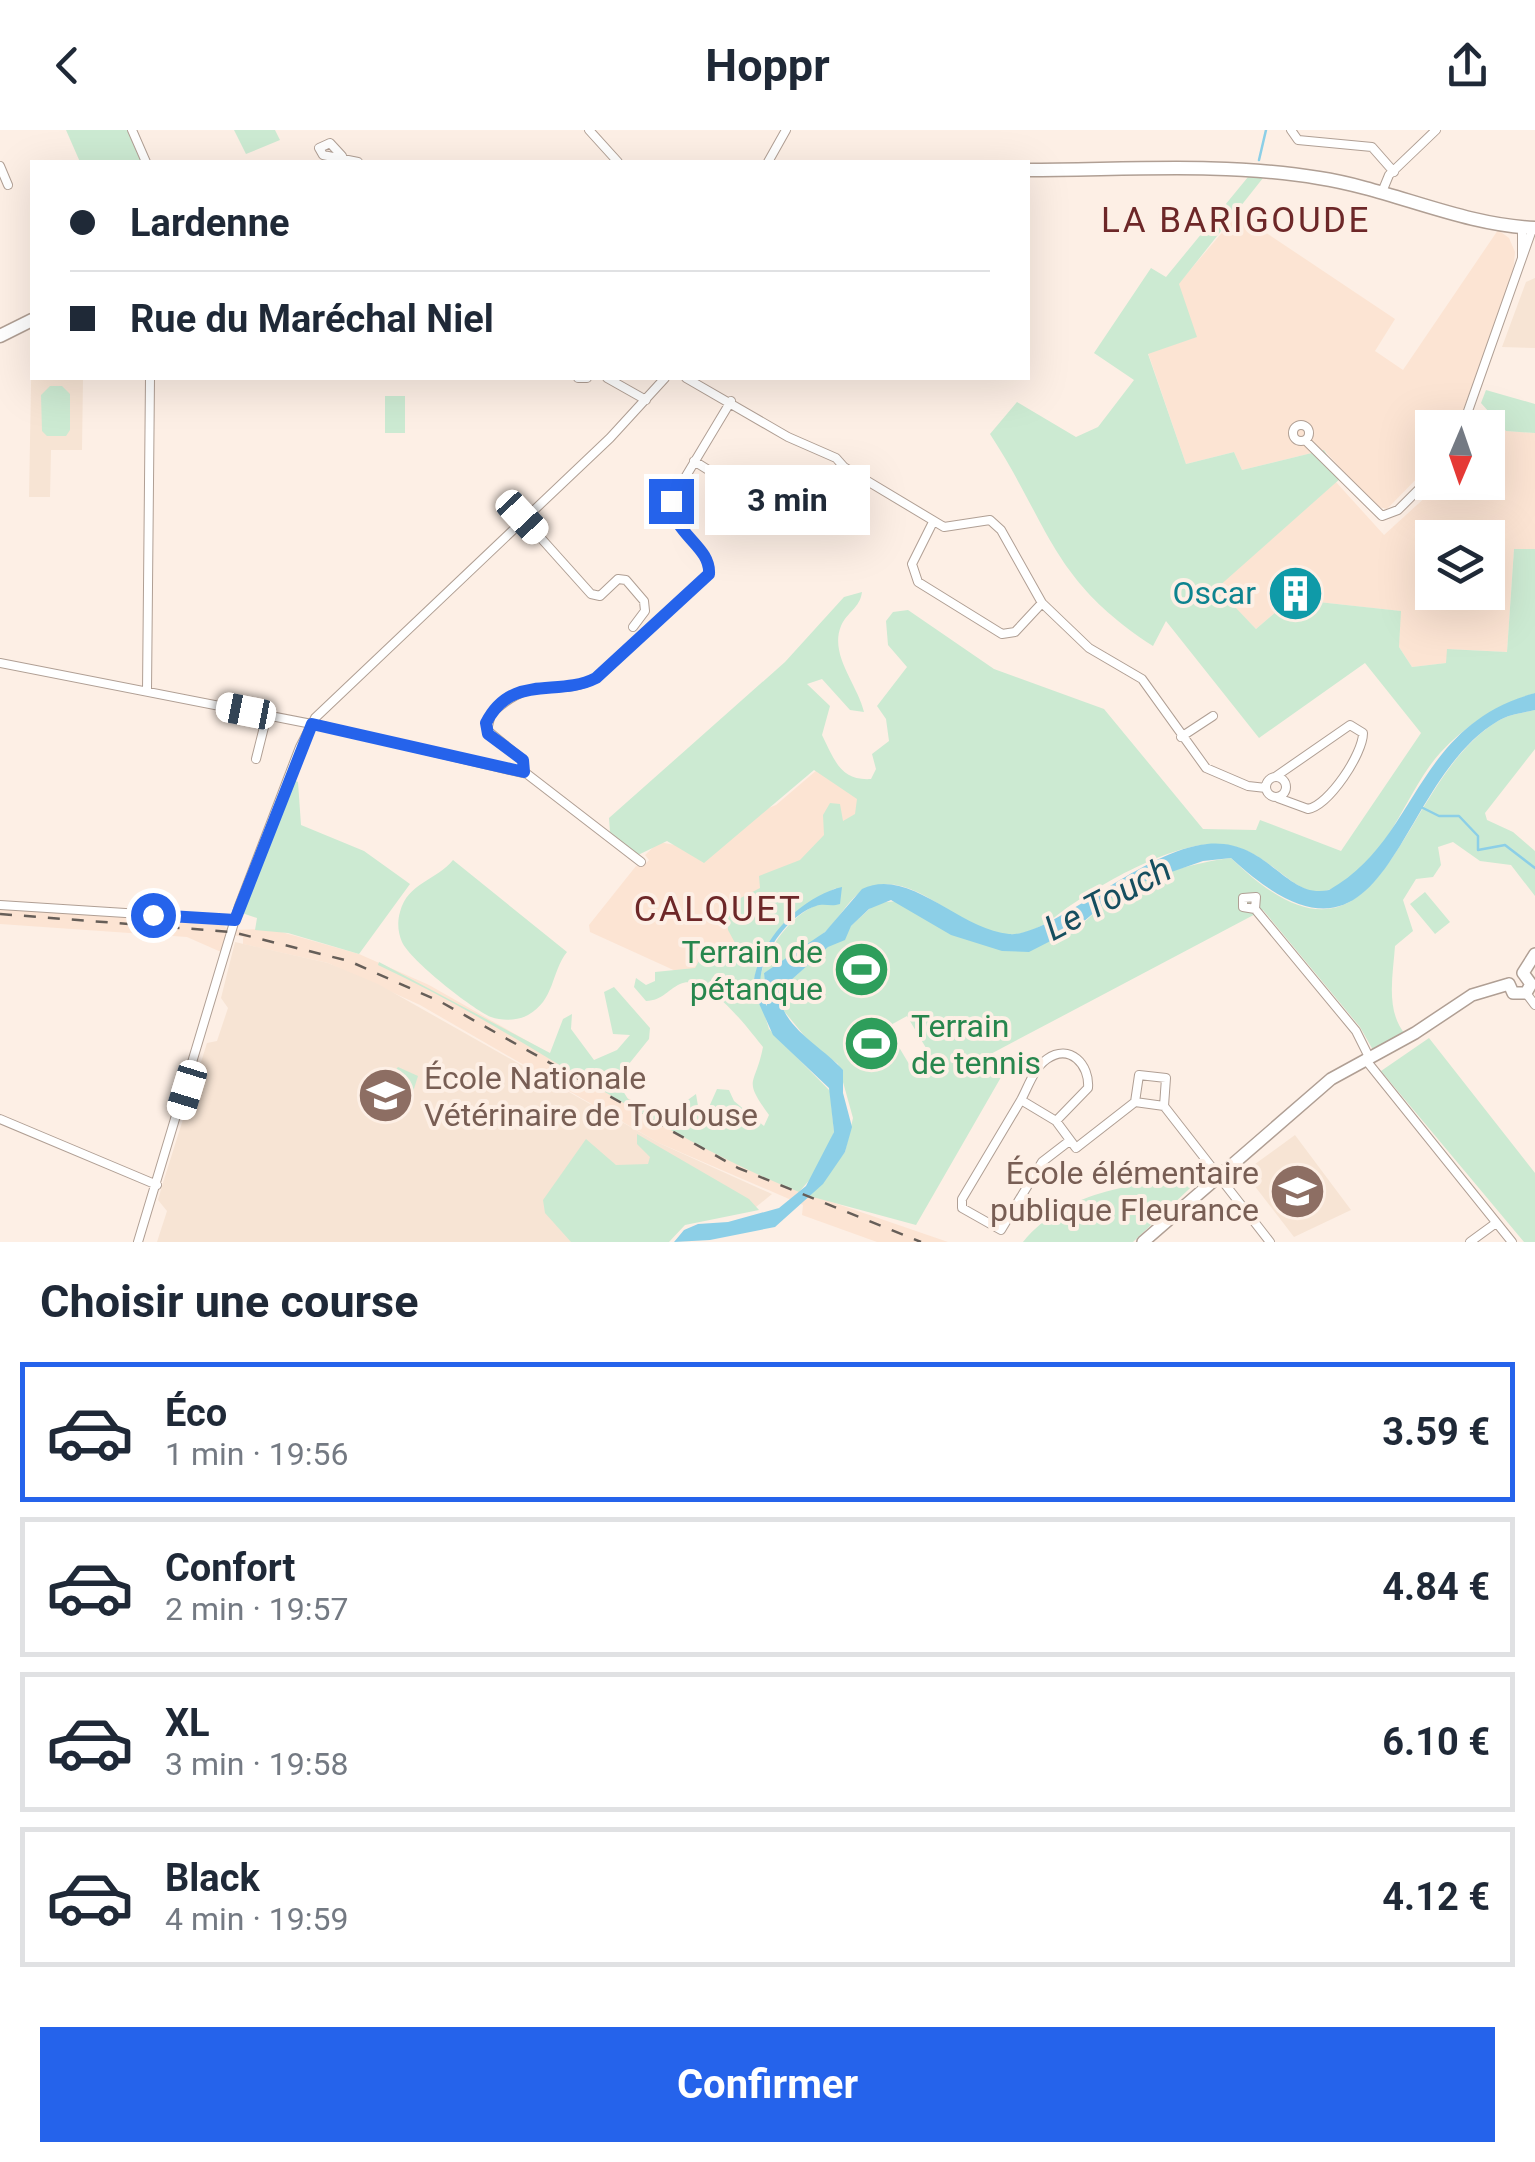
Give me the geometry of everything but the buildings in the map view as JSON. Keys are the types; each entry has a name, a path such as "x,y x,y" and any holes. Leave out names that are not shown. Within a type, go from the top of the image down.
{"main road":[{"path":"1030,170 1288,168 1530,225"},
{"path":"0,336 30,321"}],"street":[{"path":"132,130 145,160"},
{"path":"589,130 616,160"},
{"path":"1292,130 1298,140 1372,147 1394,172"},
{"path":"1383,189 1394,172 1436,130"},
{"path":"769,160 784,131"},
{"path":"342,156 353,160"},
{"path":"0,166 8,185"},
{"path":"1469,410 1522,264 1530,225"},
{"path":"147,691 150,380"},
{"path":"610,380 646,400"},
{"path":"138,1242 235,920 312,724 663,380"},
{"path":"690,380 788,437 836,458 922,510 933,522 956,527 990,520 1001,530 1042,603 1089,648 1142,679 1181,737 1216,774 1266,788 1278,798 1308,810 1321,805 1361,747 1363,733 1350,725 1275,776 1266,788"},
{"path":"524,772 523,760 488,734 486,723 491,714 528,689 572,686 596,678 709,574 707,558 676,525 671,501 731,401"},
{"path":"1306,440 1382,516 1398,510 1415,493"},
{"path":"694,462 737,488"},
{"path":"522,517 591,594 600,596 618,579 626,580 644,601 642,618 633,627"},
{"path":"933,522 912,564 918,582 1002,634 1015,632 1042,603"},
{"path":"0,663 312,724 524,772 538,778 641,862"},
{"path":"256,759 266,715"},
{"path":"1181,737 1213,716"},
{"path":"1275,776 1286,786 1278,798"},
{"path":"0,905 235,920"},
{"path":"1255,909 1356,1031 1366,1058 1512,1242"},
{"path":"1523,974 1535,954"},
{"path":"1143,1242 1318,1089 1366,1058 1416,1033 1472,995 1508,984 1513,975 1523,974"},
{"path":"1523,974 1530,984 1526,992"},
{"path":"1508,984 1513,993 1526,992"},
{"path":"1526,992 1535,1005"},
{"path":"1056,1121 1088,1088 1087,1070 1076,1058 1062,1054 1044,1061 962,1200 964,1211 1001,1230 1042,1162 1068,1142"},
{"path":"1021,1100 1056,1121 1068,1142 1079,1147 1135,1102 1138,1076 1166,1078 1164,1106 1270,1242"},
{"path":"1135,1102 1164,1106"},
{"path":"0,1119 157,1186"},
{"path":"1470,1242 1496,1224"}],"shaded area":[{"path":"1238,214 1395,319 1375,351 1403,370 1498,230 1509,238 1515,252 1513,273 1464,408 1415,410 1415,480 1387,509 1375,506 1324,450 1242,470 1234,452 1186,464 1148,353 1196,337 1178,284"},
{"path":"1535,278 1535,348 1502,347 1526,282"},
{"path":"31,380 83,380 82,450 51,450 50,497 29,497"},
{"path":"1505,430 1535,433 1535,549 1514,549 1507,652 1448,649 1447,663 1412,667 1399,647 1400,611 1291,599 1256,629 1216,588 1336,482 1384,535 1422,500 1505,500"},
{"path":"818,769 864,803 735,998 590,932 589,925 636,866 642,867 649,860 645,855 659,842 675,845 776,805"},
{"path":"0,909 219,922 229,930 271,929 359,954 429,985 675,1125 752,1159 785,1186 948,1242 877,1242 802,1215 803,1205 659,1143 420,1005 328,963 243,944 243,937 227,934 221,952 187,937 0,924"},
{"name":"École Nationale Vétérinaire de Toulouse","path":"235,942 328,963 378,984 659,1143 772,1194 756,1207 711,1197 659,1242 157,1242 167,1211 158,1200 162,1186 207,1043 217,1041 228,1008 221,998"},
{"name":"École élémentaire publique Fleurance","path":"1295,1135 1351,1210 1294,1237 1244,1172"}],"green space":[{"path":"66,130 127,130 140,160 79,160"},
{"path":"234,130 275,130 280,140 246,154"},
{"path":"1248,177 1263,178 1179,284 1197,337 1148,354 1186,464 1234,452 1242,470 1324,450 1341,478 1217,588 1256,629 1291,599 1401,611 1399,647 1412,667 1446,663 1447,649 1507,652 1514,549 1535,549 1535,693 1483,717 1440,753 1391,831 1362,868 1345,882 1325,891 1313,891 1249,852 1212,844 1193,847 1130,870 1036,928 1002,934 982,929 907,888 887,884 867,888 819,937 764,973 768,1006 759,982 770,952 796,918 836,888 821,896 795,914 774,937 754,980 769,1029 830,1091 834,1132 819,1169 799,1192 691,1141 484,1020 378,965 379,962 550,1053 563,1019 572,1014 571,1029 594,1060 617,1050 630,1035 613,1034 604,992 614,987 650,1028 649,1039 616,1080 628,1099 675,1125 682,1104 696,1094 699,1112 705,1116 717,1089 729,1090 734,1101 764,1126 769,1115 753,1088 763,1047 737,1016 714,994 690,982 646,1001 634,987 636,978 646,985 655,981 655,972 695,968 709,943 722,948 735,943 728,930 727,905 760,888 759,876 800,860 824,835 823,815 830,803 840,804 843,821 855,814 857,799 814,770 704,863 667,841 638,855 610,832 609,818 785,662 844,597 862,592 838,637 841,659 864,712 850,710 822,679 807,684 830,706 822,735 839,767 852,776 871,779 876,769 872,754 889,741 886,719 877,706 907,667 888,645 886,621 893,612 908,610 994,669 1104,709 1203,829 1256,830 1260,820 1341,851 1421,733 1365,663 1259,738 1166,621 1153,646 1093,598 1056,550 990,434 1017,402 1076,437 1098,427 1134,380 1094,353 1151,268 1166,277"},
{"path":"50,386 62,386 70,394 70,430 66,436 47,436 42,431 41,395"},
{"path":"1486,390 1535,404 1535,433 1506,431 1505,410 1487,410 1481,403"},
{"path":"385,396 405,396 405,433 385,433"},
{"path":"1535,710 1535,749 1485,813 1487,820 1513,832 1535,851 1535,896 1511,865 1480,861 1453,842 1438,847 1441,865 1433,877 1416,879 1403,900 1413,931 1395,946 1393,1004 1406,1035 1373,1050 1360,1027 1263,910 985,1057 1004,1072 916,1225 809,1196 845,1152 853,1118 838,1064 811,1044 784,1011 779,991 876,903 898,901 940,927 983,944 1027,947 1074,930 1110,899 1139,882 1231,858 1283,898 1324,909 1356,898 1384,869 1463,751 1498,721","holes":["907,1016 929,1053 909,1064 887,1027"]},
{"path":"292,779 298,782 301,825 364,851 410,884 359,954 288,933 255,930 257,918 242,913"},
{"path":"453,860 567,952 548,994 528,1015 505,1020 482,1012 429,972 402,942 398,924 404,902"},
{"path":"1425,892 1450,922 1435,934 1410,904"},
{"path":"1429,1038 1535,1173 1535,1242 1524,1242 1381,1071"},
{"path":"381,1067 392,1074 398,1067 418,1076 412,1095 388,1087 389,1079 378,1076"},
{"path":"637,1134 749,1199 759,1210 685,1225 669,1242 571,1242 545,1213 543,1200 586,1139 616,1165 648,1164 650,1157 637,1144"},
{"path":"1205,1174 1133,1242 1023,1242 1041,1224 1083,1199 1131,1186"}],"water":[{"name":"Le Touch","path":"1535,693 1535,710 1498,721 1462,751 1384,869 1358,897 1325,908 1284,898 1231,858 1203,861 1134,885 1116,894 1076,928 1029,952 1002,951 951,935 891,900 869,909 851,926 845,940 828,947 779,991 781,1004 794,1025 843,1070 843,1093 852,1127 845,1152 823,1184 775,1227 710,1240 674,1242 684,1230 698,1224 728,1222 779,1208 806,1186 834,1132 829,1088 773,1035 753,990 755,973 770,940 810,901 842,887 840,904 819,905 803,912 771,948 760,979 767,1006 764,973 825,932 862,889 880,884 916,892 972,922 1009,934 1027,932 1048,922 1154,861 1207,844 1246,850 1300,886 1314,891 1329,890 1359,869 1382,843 1440,757 1464,731 1495,709"}],"waterway":[{"path":"1259,160 1266,130"},
{"path":"1423,808 1439,816 1459,816 1478,836 1478,850 1505,845 1535,868"}],"railway":[{"path":"0,914 232,932 349,961 441,1002 738,1168 921,1242"}],"place":[{"name":"Oscar","path":"1295,593"},
{"name":"Terrain de pétanque","path":"862,970"},
{"name":"Terrain de tennis","path":"872,1044"},
{"name":"École Nationale Vétérinaire de Toulouse","path":"385,1096"},
{"name":"École élémentaire publique Fleurance","path":"1298,1191"}],"district":[{"name":"LA BARIGOUDE","path":"1236,220"},
{"name":"CALQUET","path":"718,909"}],"route":[{"path":"153,915 235,920 259,850 312,724 524,772 523,760 488,734 486,723 491,714 512,696 528,689 572,686 596,678 709,574 707,558 676,525 671,501"}]}
